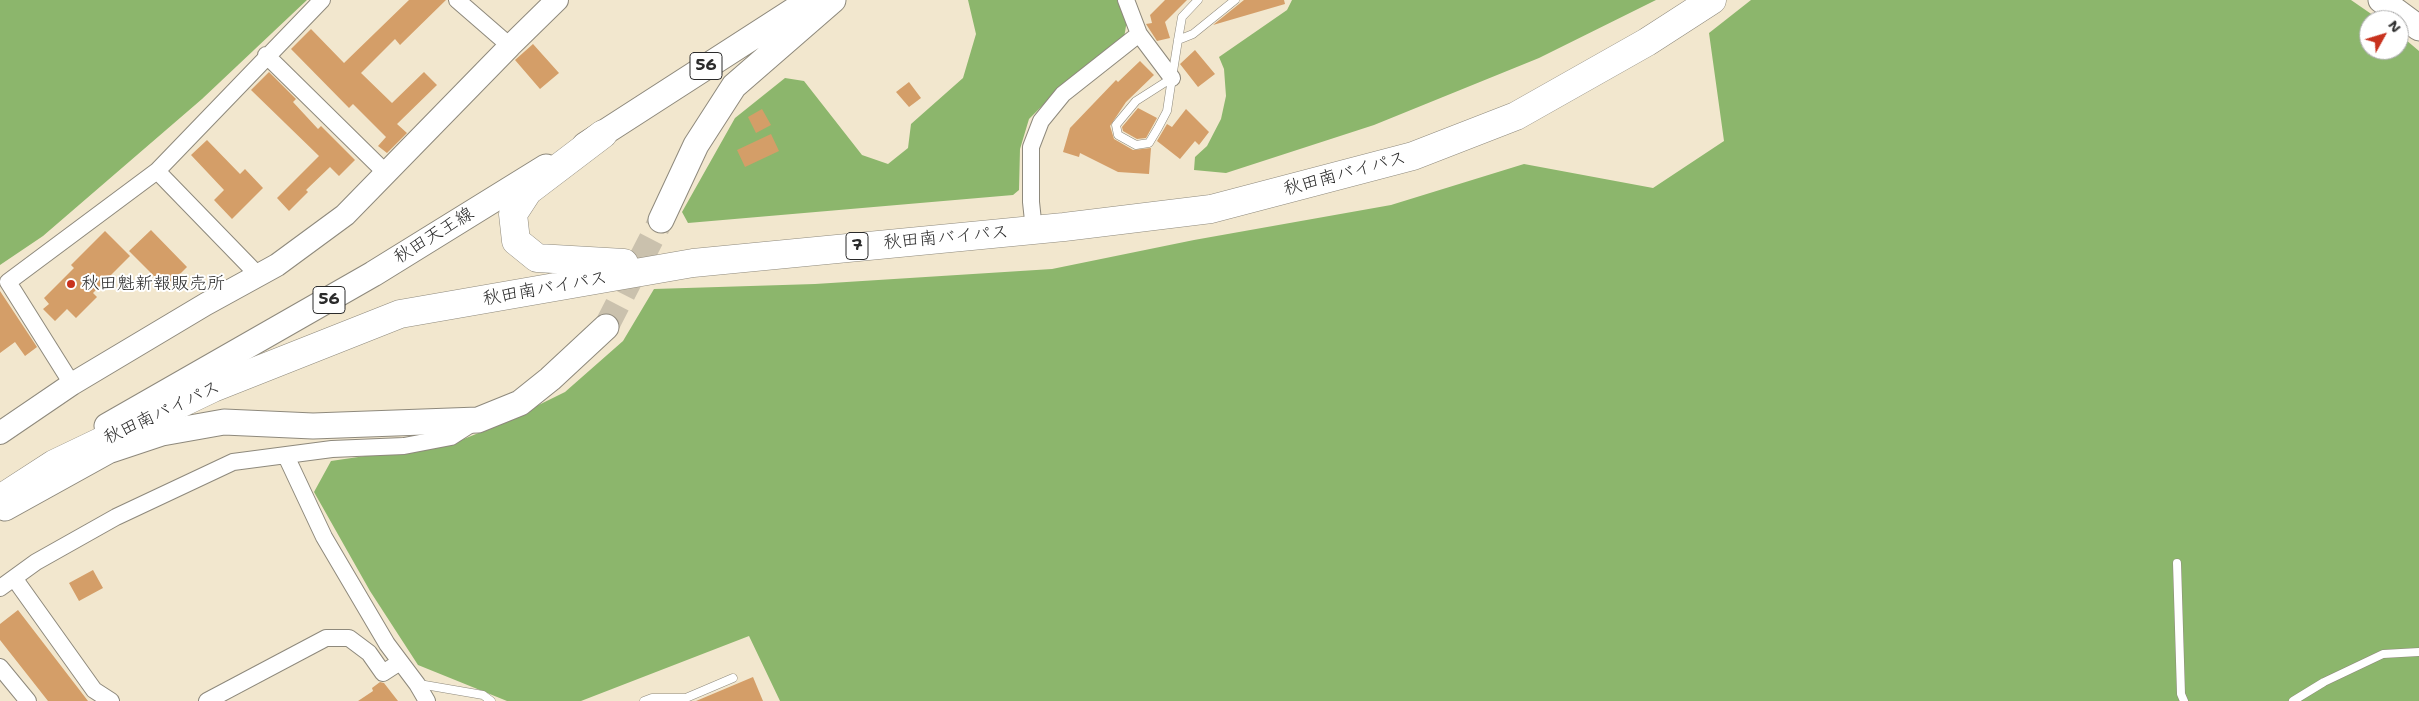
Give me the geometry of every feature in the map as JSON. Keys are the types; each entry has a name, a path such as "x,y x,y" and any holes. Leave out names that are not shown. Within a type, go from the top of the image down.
{"highway":[{"name":"秋田南バイパス","path":"0,499 54,464 213,388 400,314 693,263 1034,230 1211,210 1413,156 1516,116 1647,42 1712,0"},
{"path":"603,134 528,190 513,214 516,241 537,258 582,262 693,263"}],"main road":[{"name":"秋田天王線","path":"54,464 98,431 374,274 519,182 603,134 662,93 810,0"},
{"path":"661,220 696,145 734,86 833,0"},
{"path":"2381,0 2419,28"},
{"path":"0,511 108,451 162,433 224,422 313,426 478,420 520,403 550,380 606,327"}],"street":[{"path":"72,384 4,285 157,171 322,0"},
{"path":"457,0 510,46"},
{"path":"0,433 72,384 277,264 345,215 557,0"},
{"path":"1126,0 1139,34 1172,78"},
{"path":"1034,230 1030,202 1031,147 1041,121 1063,94 1139,34"},
{"path":"266,56 387,174"},
{"path":"157,171 258,274"},
{"path":"0,588 36,562 116,518 233,462 332,449 404,446 451,437 478,420"},
{"path":"286,456 324,537 387,644 417,684 427,701"},
{"path":"14,578 94,690 110,701"},
{"path":"207,701 326,638 349,638 369,653 384,672 400,662"},
{"path":"0,668 28,701"}],"lane":[{"path":"1172,78 1136,101 1116,125 1118,135 1136,145 1148,143 1167,111 1182,17 1198,0"},
{"path":"1178,40 1193,34 1235,0"},
{"path":"2176,563 2181,694 2184,701"},
{"path":"2292,701 2324,682 2383,654 2419,652"},
{"path":"644,701 652,698 686,698 734,678"},
{"path":"417,684 484,695 491,701"}],"green space":[{"path":"0,0 307,0 202,99 43,236 0,265"},
{"path":"968,0 1119,0 1127,20 1124,38 1049,99 1029,119 1020,149 1019,190 1013,195 688,223 682,212 735,118 785,78 804,81 862,155 888,164 908,148 911,124 963,78 976,34"},
{"path":"1292,0 1656,0 1539,58 1374,125 1226,173 1194,170 1195,157 1207,146 1221,119 1226,96 1224,69 1219,57 1287,10"},
{"path":"1751,0 2351,0 2366,10 2359,10 2359,60 2409,60 2409,42 2419,51 2419,701 780,701 749,636 581,701 507,701 418,665 370,591 314,492 331,461 454,443 498,425 565,392 623,341 654,289 815,284 1052,269 1194,240 1391,205 1524,164 1653,188 1724,141 1709,33"}],"building":[{"path":"409,0 446,0 400,45 395,39 361,73 392,103 424,72 437,85 397,124 407,133 387,153 378,146 386,137 353,104 349,108 291,49 311,29 344,63"},
{"path":"1165,0 1187,0 1165,22 1170,38 1157,41 1146,24 1152,23 1150,15"},
{"path":"1244,0 1284,0 1285,4 1213,25"},
{"path":"533,44 559,73 540,89 515,60"},
{"path":"1195,50 1215,74 1198,87 1180,64"},
{"path":"1140,61 1154,75 1126,102 1110,126 1114,139 1133,150 1151,148 1149,174 1118,172 1080,153 1079,157 1063,152 1070,128 1116,80 1118,82"},
{"path":"269,72 296,99 293,102 318,129 321,126 355,160 339,176 330,167 306,190 308,192 289,211 277,198 319,156 251,90"},
{"path":"909,82 921,98 909,107 896,92"},
{"path":"1138,108 1157,118 1146,138 1137,139 1123,131 1122,127"},
{"path":"762,109 771,125 756,133 748,117"},
{"path":"1186,109 1209,132 1199,145 1195,141 1180,159 1157,141 1167,124 1172,127"},
{"path":"771,134 779,151 745,167 737,150"},
{"path":"207,140 240,174 245,169 263,188 232,219 214,200 224,190 191,155"},
{"path":"151,230 187,267 171,283 162,274 157,279 129,251"},
{"path":"105,231 130,256 93,293 97,297 76,318 67,309 55,321 43,309 49,304 44,298 74,268 71,265"},
{"path":"0,291 37,347 25,356 15,342 0,353"},
{"path":"93,570 103,588 79,601 69,583"},
{"path":"18,610 88,701 48,701 0,640 0,624"},
{"path":"753,677 763,701 696,701"},
{"path":"380,682 384,683 398,701 358,701 373,691 372,688"}],"tunnel":[{"path":"606,327 661,220"}],"place":[{"name":"秋田魁新報販売所","path":"71,284"}]}
